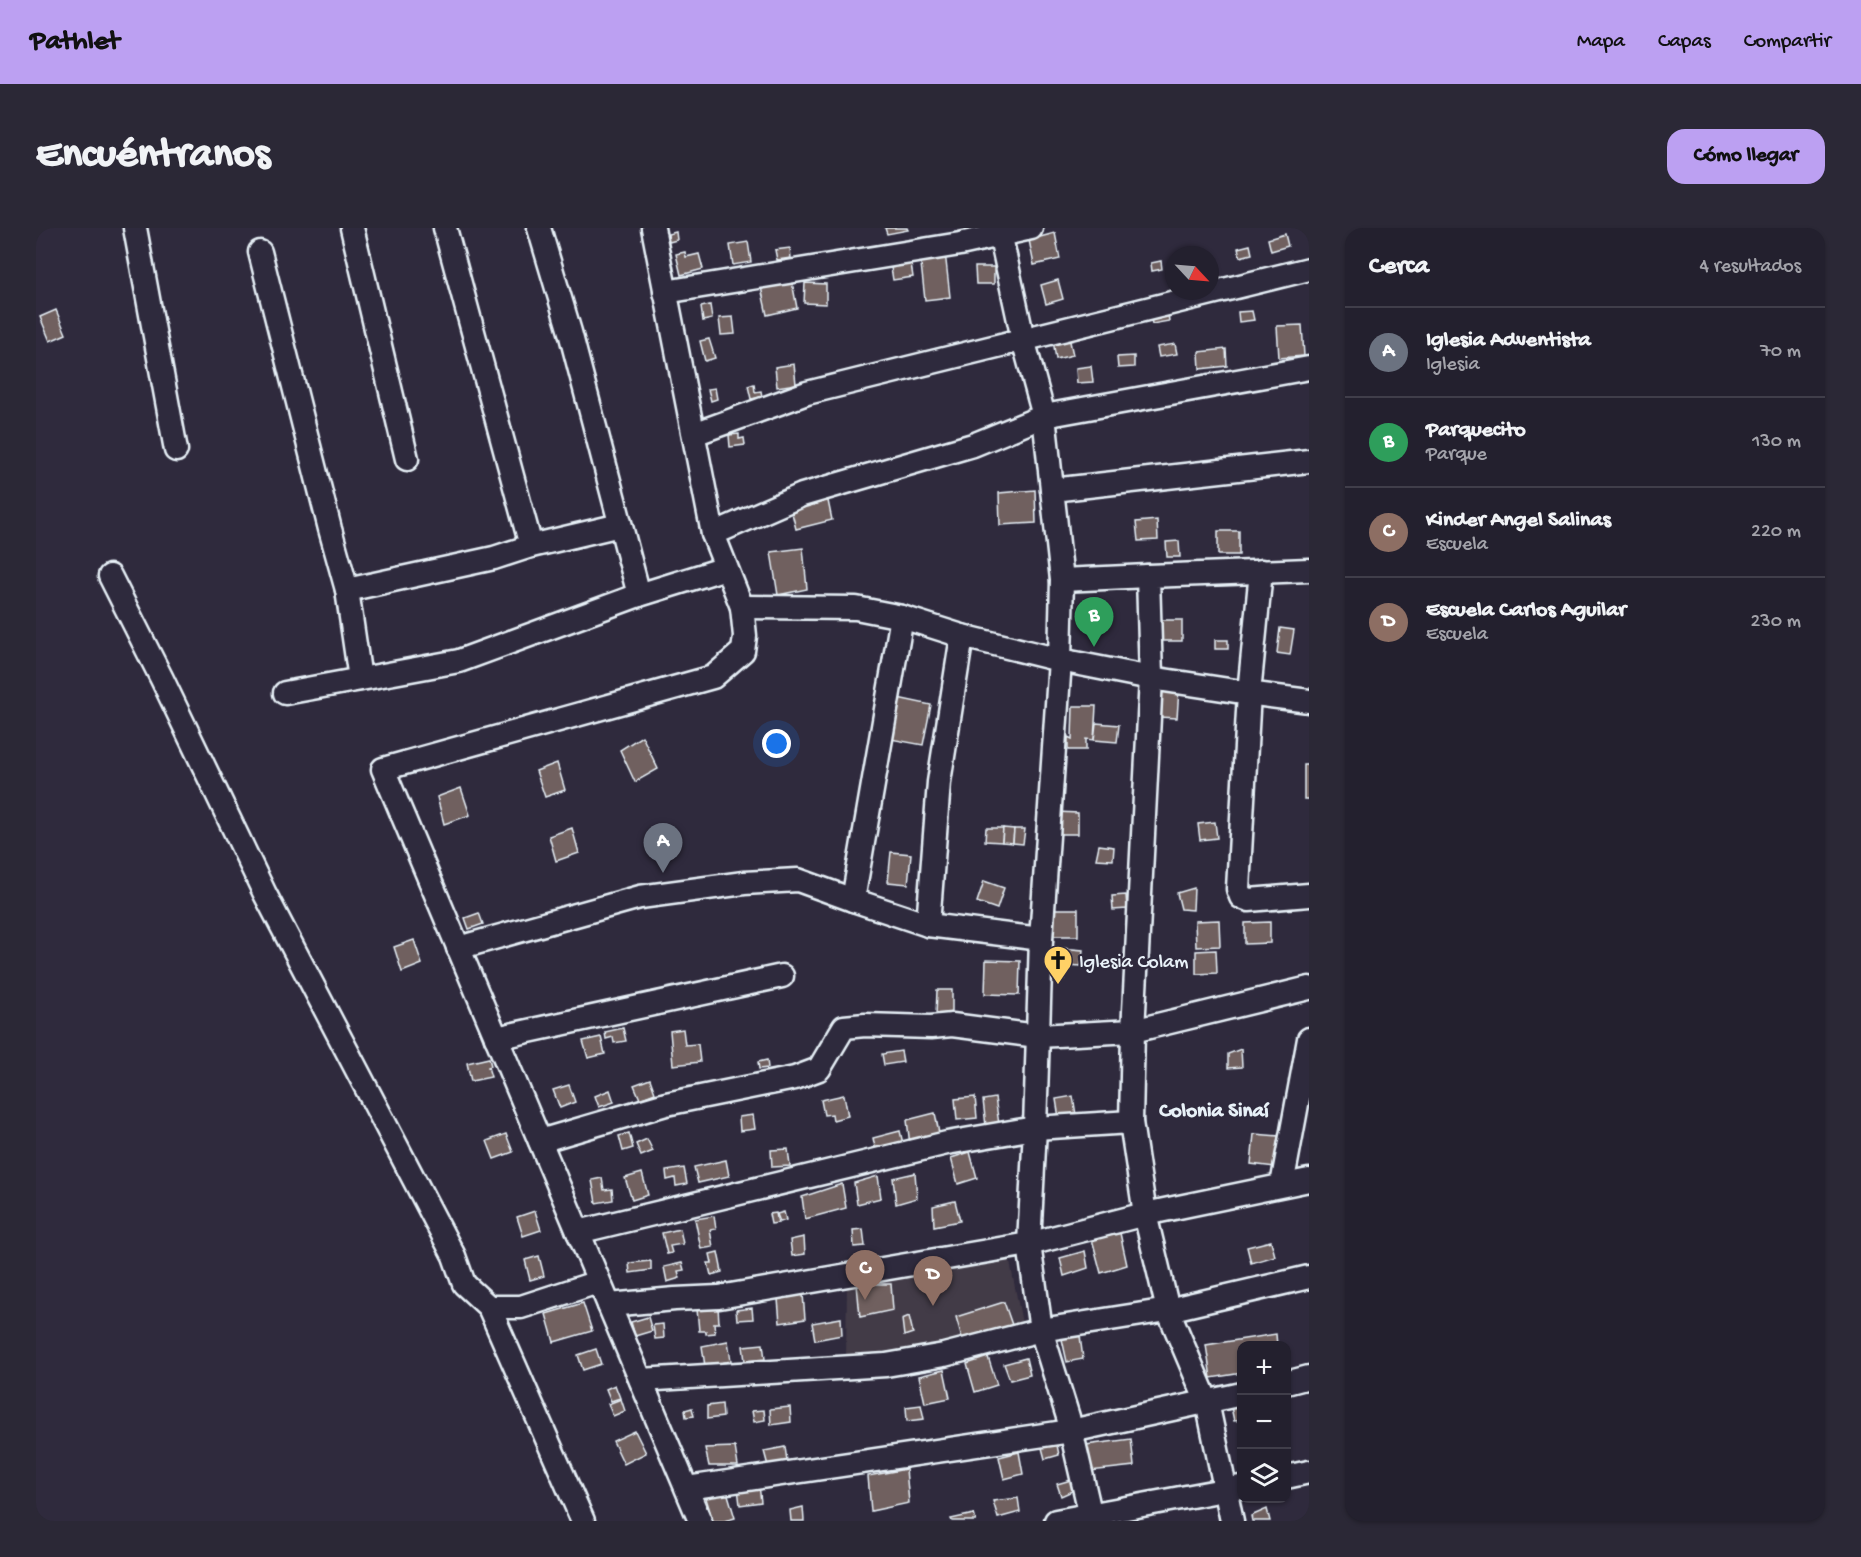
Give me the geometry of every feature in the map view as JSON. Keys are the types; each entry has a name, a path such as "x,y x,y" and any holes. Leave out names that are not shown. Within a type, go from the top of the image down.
{"street":[{"path":"135,228 176,450"},
{"path":"352,228 407,459"},
{"path":"445,228 531,546"},
{"path":"539,228 570,332 639,595"},
{"path":"653,228 713,534 741,607 745,636 743,651 713,677 383,769 700,1521"},
{"path":"665,292 911,250 960,244 1000,231 1031,228"},
{"path":"1000,231 1023,339 1044,416 1062,580 1060,660 1041,939 1029,1244 1041,1330 1071,1431 1091,1517"},
{"path":"260,252 347,590 360,679"},
{"path":"694,434 807,393 1309,269"},
{"path":"713,534 802,495 973,445 1044,416 1309,368"},
{"path":"1052,490 1309,461"},
{"path":"347,590 494,558 531,546 620,525"},
{"path":"285,693 459,661 639,595 726,568"},
{"path":"1062,580 1309,570"},
{"path":"1261,571 1249,693 1238,890 1241,897 1249,900 1309,895"},
{"path":"110,576 265,894 454,1256 464,1284 489,1307 583,1521"},
{"path":"1148,576 1151,678 1133,1031 1131,1122 1145,1214 1168,1310 1207,1402 1234,1488 1232,1521"},
{"path":"741,607 856,608 902,617 962,636 1060,660 1151,678 1309,701"},
{"path":"853,900 902,617"},
{"path":"928,926 939,782 962,636"},
{"path":"458,948 640,897 744,883 798,880 928,926 1041,939"},
{"path":"496,1038 782,976"},
{"path":"540,1142 666,1104 795,1078 819,1070 844,1027 952,1025 1038,1036 1133,1031 1309,988"},
{"path":"1282,1185 1309,1039"},
{"path":"578,1232 947,1143 1035,1128 1131,1122"},
{"path":"609,1305 719,1297 1029,1244 1145,1214 1309,1180"},
{"path":"641,1380 886,1365 944,1355 1041,1330 1168,1310 1309,1277"},
{"path":"489,1307 521,1307 598,1282"},
{"path":"1291,1382 1309,1377"},
{"path":"687,1488 1071,1431 1238,1395"},
{"path":"1291,1476 1309,1472"},
{"path":"1056,1521 1091,1517 1234,1488"}],"shaded area":[{"path":"1008,1252 1023,1328 889,1356 846,1357 847,1283"}],"building":[{"path":"885,228 907,228 908,230 887,234"},
{"path":"676,232 677,240 669,242 668,234"},
{"path":"1055,233 1060,259 1034,265 1029,240"},
{"path":"1285,234 1288,246 1271,251 1268,239"},
{"path":"748,242 751,262 733,265 730,245"},
{"path":"1250,245 1252,254 1240,257 1238,248"},
{"path":"790,248 791,258 777,260 775,250"},
{"path":"685,252 686,257 699,254 703,269 681,275 676,254"},
{"path":"945,252 950,297 925,300 920,255"},
{"path":"910,258 913,277 893,280 890,261"},
{"path":"1161,261 1162,269 1152,271 1151,263"},
{"path":"975,267 994,267 994,284 976,284"},
{"path":"1058,280 1063,299 1046,304 1041,285"},
{"path":"792,282 797,308 767,315 761,287"},
{"path":"805,283 826,284 826,304 804,303"},
{"path":"710,305 712,319 703,321 701,307"},
{"path":"1167,307 1169,321 1152,324 1149,310"},
{"path":"56,310 66,334 50,341 40,317"},
{"path":"1252,311 1254,320 1239,322 1238,312"},
{"path":"733,317 735,334 721,335 719,318"},
{"path":"1302,325 1304,356 1279,358 1277,326"},
{"path":"1069,337 1073,355 1056,359 1053,340"},
{"path":"709,339 715,358 705,361 700,341"},
{"path":"1175,344 1177,354 1159,357 1157,347"},
{"path":"1226,349 1227,366 1200,369 1199,352"},
{"path":"1134,356 1134,367 1118,368 1117,357"},
{"path":"794,364 796,384 777,387 775,367"},
{"path":"1091,366 1093,382 1077,383 1076,368"},
{"path":"754,384 755,392 761,391 762,397 751,399 748,386"},
{"path":"715,388 717,399 711,401 708,389"},
{"path":"739,434 739,439 744,438 745,445 730,447 729,435"},
{"path":"1035,490 1036,523 1000,525 999,493"},
{"path":"827,496 832,520 796,529 790,505"},
{"path":"1157,520 1158,540 1138,541 1136,522"},
{"path":"1218,531 1239,531 1239,555 1218,555"},
{"path":"1179,541 1180,557 1167,557 1166,542"},
{"path":"803,548 807,589 778,595 771,552"},
{"path":"1161,620 1182,620 1182,641 1161,641"},
{"path":"1280,628 1294,630 1290,655 1277,653"},
{"path":"1215,640 1228,640 1228,649 1215,649"},
{"path":"1160,688 1179,689 1177,718 1158,717"},
{"path":"893,697 931,705 923,745 885,738"},
{"path":"1073,706 1096,706 1094,740 1086,739 1086,750 1068,750 1068,737 1072,739"},
{"path":"1096,723 1119,725 1117,742 1094,740"},
{"path":"642,736 658,769 635,782 620,750"},
{"path":"557,763 565,790 545,797 536,771"},
{"path":"1304,765 1309,765 1309,799 1304,799"},
{"path":"461,788 470,815 444,824 437,797"},
{"path":"1057,812 1078,813 1078,834 1057,834"},
{"path":"1215,822 1217,838 1200,840 1198,824"},
{"path":"572,828 579,853 556,861 549,836"},
{"path":"986,828 1003,828 1002,842 985,841"},
{"path":"1003,828 1014,829 1013,843 1002,842"},
{"path":"1014,829 1025,829 1023,844 1013,843"},
{"path":"1099,845 1114,847 1113,860 1096,859"},
{"path":"891,852 911,854 908,884 888,882"},
{"path":"984,881 1004,888 997,909 977,902"},
{"path":"1194,888 1193,910 1181,909 1177,893"},
{"path":"1126,895 1127,909 1113,910 1112,896"},
{"path":"1052,909 1078,909 1078,936 1052,936"},
{"path":"479,913 483,924 469,929 465,918"},
{"path":"1219,920 1220,946 1196,947 1195,921"},
{"path":"1270,922 1270,943 1245,944 1245,923"},
{"path":"414,940 422,964 402,972 394,947"},
{"path":"1050,947 1083,950 1081,966 1065,965 1064,979 1047,977"},
{"path":"1216,950 1217,973 1196,974 1196,951"},
{"path":"986,960 1020,961 1019,995 985,994"},
{"path":"937,990 952,990 952,1016 936,1016"},
{"path":"623,1028 626,1041 614,1043 613,1037 606,1039 605,1032"},
{"path":"683,1029 685,1045 698,1044 700,1062 673,1065 670,1031"},
{"path":"601,1037 605,1054 588,1058 583,1041"},
{"path":"1241,1049 1242,1067 1228,1068 1228,1054"},
{"path":"901,1051 903,1062 884,1065 882,1054"},
{"path":"489,1058 491,1066 488,1067 491,1077 471,1081 467,1063"},
{"path":"767,1060 768,1068 759,1069 758,1062"},
{"path":"650,1079 655,1093 640,1099 634,1085"},
{"path":"569,1085 575,1102 560,1108 553,1090"},
{"path":"610,1090 614,1102 599,1107 595,1096"},
{"path":"844,1095 848,1116 833,1120 832,1114 824,1115 821,1100"},
{"path":"1073,1096 1076,1115 1059,1118 1056,1099"},
{"path":"975,1097 977,1118 957,1120 955,1099"},
{"path":"995,1098 999,1124 986,1126 983,1100"},
{"path":"935,1113 940,1138 910,1145 907,1120"},
{"path":"753,1115 755,1129 740,1131 739,1117"},
{"path":"900,1131 904,1148 877,1156 873,1138"},
{"path":"629,1133 633,1148 623,1151 619,1136"},
{"path":"506,1134 513,1152 494,1159 487,1141"},
{"path":"1254,1134 1279,1136 1275,1167 1251,1164"},
{"path":"647,1139 653,1151 641,1156 636,1144"},
{"path":"788,1149 790,1166 772,1167 771,1150"},
{"path":"970,1152 977,1178 958,1184 951,1158"},
{"path":"726,1160 729,1176 698,1183 694,1167"},
{"path":"684,1168 687,1184 676,1186 675,1178 667,1180 666,1171"},
{"path":"642,1173 648,1195 632,1200 625,1178"},
{"path":"915,1173 917,1198 896,1204 893,1178"},
{"path":"878,1176 881,1198 857,1204 854,1183"},
{"path":"602,1178 604,1190 612,1189 613,1200 596,1203 592,1180"},
{"path":"842,1184 846,1208 805,1219 802,1197"},
{"path":"955,1201 960,1221 934,1226 933,1206"},
{"path":"535,1211 541,1230 523,1236 517,1217"},
{"path":"784,1212 786,1220 780,1222 777,1214"},
{"path":"776,1213 778,1223 771,1224 769,1214"},
{"path":"714,1216 716,1229 710,1230 713,1247 701,1249 695,1219"},
{"path":"680,1229 683,1244 670,1246 672,1253 667,1254 662,1233"},
{"path":"863,1229 865,1246 854,1247 853,1230"},
{"path":"1120,1233 1127,1265 1101,1273 1092,1239"},
{"path":"804,1237 805,1254 792,1256 790,1240"},
{"path":"1271,1241 1275,1256 1251,1263 1247,1247"},
{"path":"1085,1251 1088,1268 1064,1276 1060,1258"},
{"path":"718,1252 722,1272 711,1275 708,1263 712,1263 710,1254"},
{"path":"539,1256 544,1276 530,1280 525,1260"},
{"path":"651,1261 651,1270 630,1273 629,1263"},
{"path":"682,1263 684,1270 678,1271 680,1278 667,1282 664,1267"},
{"path":"857,1284 891,1284 893,1310 860,1317"},
{"path":"803,1294 805,1319 780,1323 778,1299"},
{"path":"1004,1302 1012,1325 963,1341 956,1317"},
{"path":"583,1303 592,1331 554,1342 546,1314"},
{"path":"718,1307 719,1323 714,1323 715,1333 706,1334 706,1331 699,1331 697,1309"},
{"path":"752,1308 753,1319 737,1320 736,1310"},
{"path":"909,1316 913,1333 904,1336 902,1319"},
{"path":"648,1317 652,1331 635,1336 631,1322"},
{"path":"841,1318 842,1335 815,1340 812,1323"},
{"path":"663,1324 664,1338 655,1339 653,1325"},
{"path":"1276,1334 1277,1341 1237,1341 1237,1374 1211,1378 1206,1345"},
{"path":"1080,1336 1083,1359 1067,1362 1062,1339"},
{"path":"728,1341 731,1361 705,1366 702,1346"},
{"path":"763,1344 765,1359 745,1361 743,1346"},
{"path":"596,1349 601,1364 583,1370 578,1355"},
{"path":"988,1357 997,1385 975,1392 967,1364"},
{"path":"1026,1358 1030,1375 1010,1380 1004,1364"},
{"path":"944,1370 950,1398 925,1403 919,1376"},
{"path":"615,1385 620,1398 611,1401 606,1389"},
{"path":"621,1399 625,1411 613,1416 608,1404"},
{"path":"722,1404 723,1417 707,1419 707,1406"},
{"path":"921,1405 924,1419 907,1421 906,1407"},
{"path":"1237,1406 1237,1421 1234,1421 1231,1407"},
{"path":"790,1407 791,1422 771,1425 770,1409"},
{"path":"692,1408 694,1416 686,1417 685,1410"},
{"path":"764,1410 765,1420 754,1422 752,1411"},
{"path":"635,1431 646,1453 624,1464 613,1441"},
{"path":"1131,1439 1134,1466 1090,1471 1086,1445"},
{"path":"1056,1440 1059,1455 1045,1459 1041,1444"},
{"path":"735,1447 738,1466 709,1466 705,1448"},
{"path":"785,1447 787,1461 768,1466 764,1451"},
{"path":"1019,1452 1023,1474 1004,1479 999,1457"},
{"path":"906,1469 909,1503 871,1511 868,1476"},
{"path":"1071,1480 1072,1491 1061,1496 1057,1484"},
{"path":"759,1485 761,1502 740,1505 738,1488"},
{"path":"726,1488 735,1518 713,1521 705,1495"},
{"path":"1018,1498 1020,1512 998,1518 993,1501"},
{"path":"803,1507 804,1521 791,1521 790,1510"},
{"path":"1267,1509 1270,1521 1252,1521 1251,1516"},
{"path":"974,1514 976,1521 952,1521 951,1519"}],"place":[{"name":"Parquecito","path":"1094,647"},
{"name":"Iglesia Adventista","path":"663,873"},
{"name":"Iglesia Colam","path":"1058,986"},
{"name":"Kinder Angel Salinas","path":"865,1300"},
{"name":"Escuela Carlos Aguilar","path":"933,1306"}],"district":[{"name":"Colonia Sinaí","path":"1214,1109"}]}
